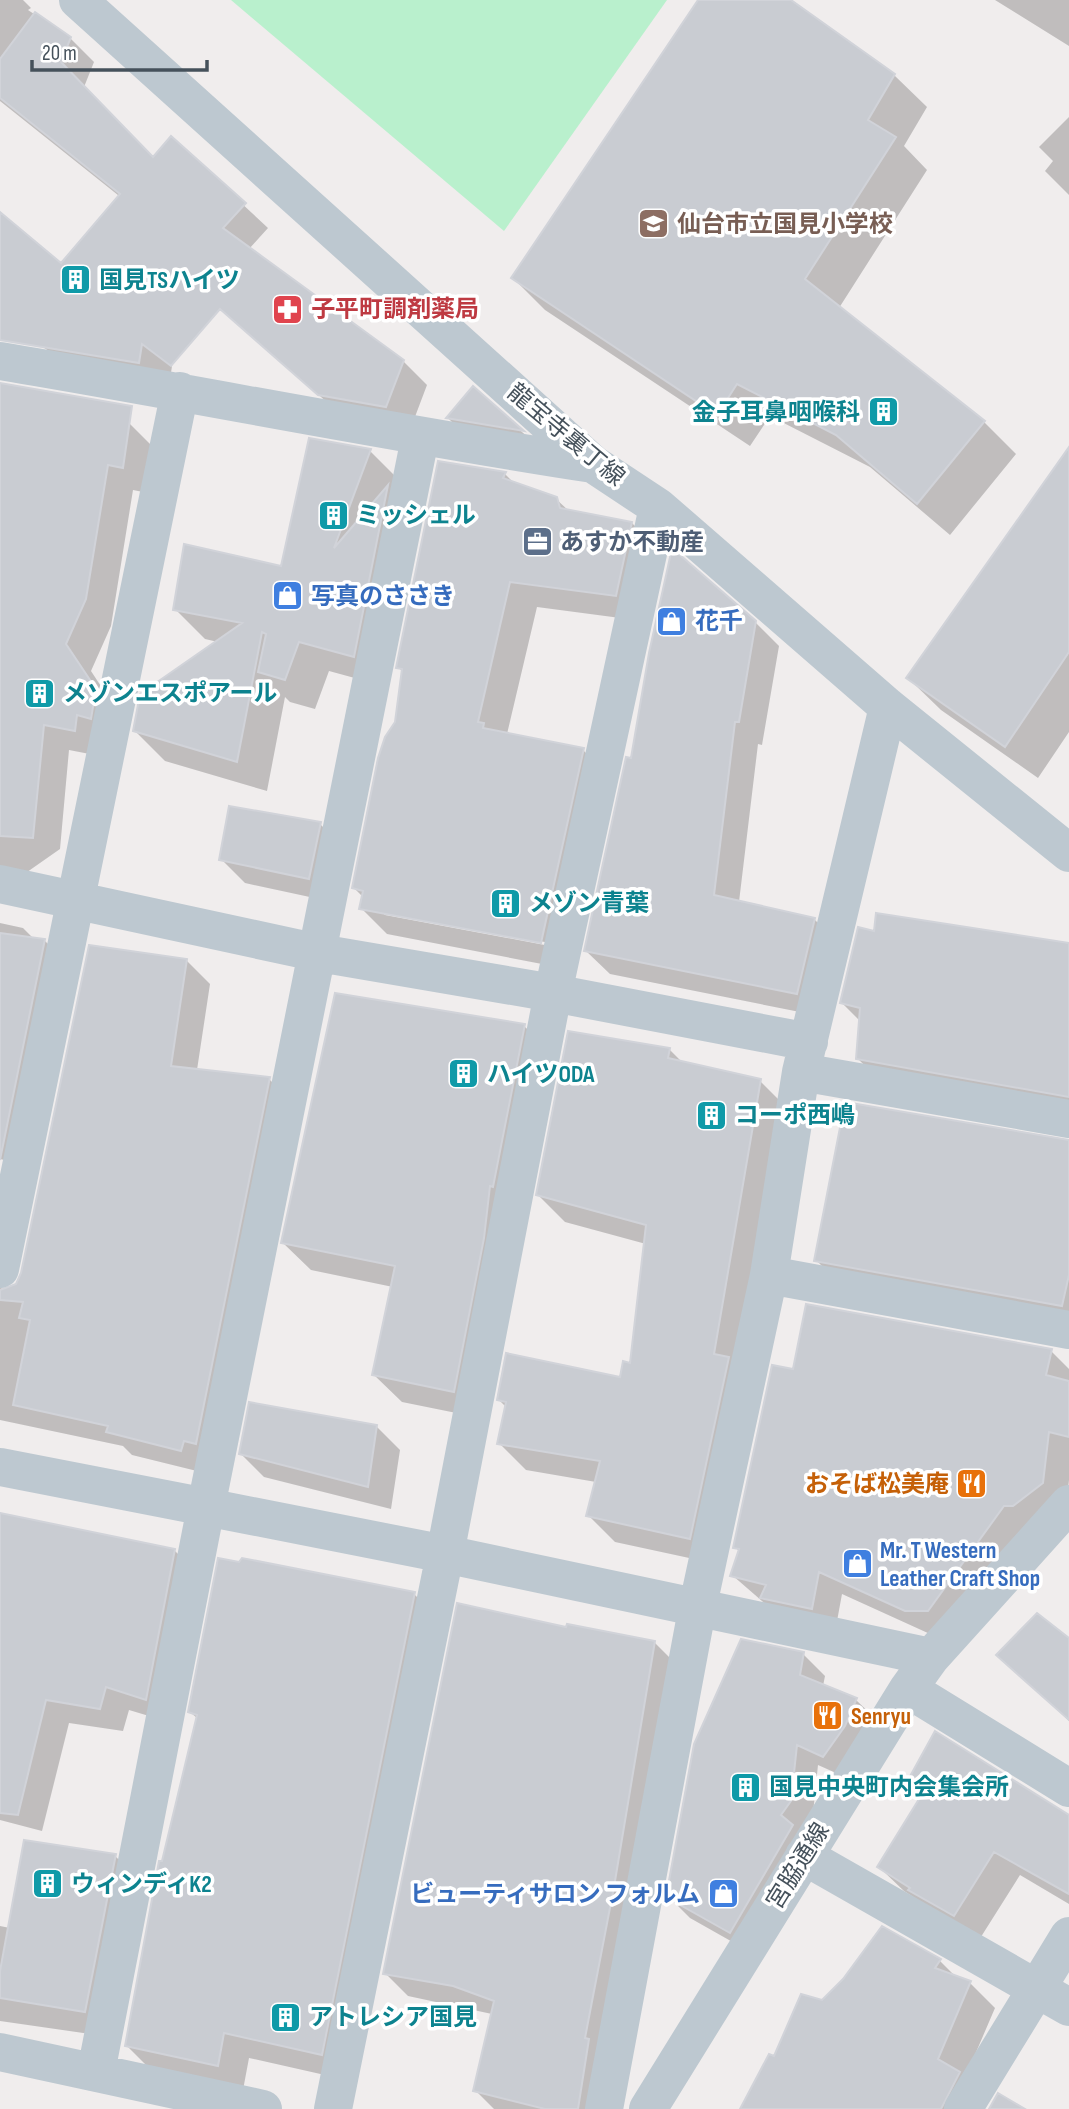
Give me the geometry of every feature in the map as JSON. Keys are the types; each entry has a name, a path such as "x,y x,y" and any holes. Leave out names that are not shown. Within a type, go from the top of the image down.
{"street":[{"name":"龍宝寺裏丁線","path":"78,0 593,464 658,507 888,707 1069,853"},
{"path":"0,362 180,391 420,438 593,464"},
{"path":"0,1269 180,391"},
{"path":"96,2073 206,1507 420,438"},
{"path":"333,2109 445,1554 553,993 658,507"},
{"path":"604,2109 697,1610 769,1275 805,1057 888,707"},
{"path":"0,884 319,953 553,993 805,1057 1069,1119"},
{"path":"769,1275 1069,1330"},
{"path":"0,1467 445,1554 697,1610 931,1657"},
{"name":"宮脇通線","path":"648,2109 908,1689 931,1657 1069,1504"},
{"path":"908,1689 1069,1788"},
{"path":"804,1856 1053,1998"},
{"path":"963,2109 1053,1998 1069,1936"},
{"path":"0,2052 263,2109"}],"green space":[{"path":"231,0 667,0 504,231"}],"building":[{"path":"698,0 791,0 895,74 868,120 896,137 805,279 985,421 917,504 836,435 737,384 717,415 511,278"},
{"path":"35,12 71,37 61,62 153,157 171,136 246,203 223,228 404,360 386,407 318,395 220,309 171,366 142,344 139,363 0,340 0,212 61,263 120,194 0,98 0,59"},
{"path":"0,383 132,406 123,468 108,465 86,599 66,644 96,689 91,719 77,715 75,731 44,725 33,838 0,836"},
{"path":"473,386 524,431 446,418"},
{"path":"309,438 371,449 334,548 388,485 354,657 299,642 285,680 258,672 266,634 262,632 237,762 133,731 140,694 242,623 173,610 184,544 281,566"},
{"path":"1069,447 1069,652 1005,747 906,678"},
{"path":"438,461 506,472 503,478 557,497 560,508 632,522 616,596 510,582 478,722 484,723 483,728 584,748 541,943 359,909 363,891 352,888 378,758 385,737 395,722 402,669 396,668"},
{"path":"672,548 756,621 739,722 735,722 714,895 815,918 797,994 584,951 626,757 631,758 649,653"},
{"path":"229,806 321,822 309,879 219,860"},
{"path":"876,913 1069,943 1069,1097 856,1059 860,1008 840,1003 858,927 874,931"},
{"path":"0,933 45,939 0,1160"},
{"path":"89,945 187,959 171,1066 270,1077 196,1444 184,1441 181,1451 106,1432 108,1426 13,1405 30,1320 19,1318 23,1302 0,1300 0,1290 16,1284 21,1273"},
{"path":"335,993 525,1024 493,1187 490,1186 484,1238 454,1392 372,1375 395,1266 281,1243"},
{"path":"568,1031 670,1048 668,1058 761,1079 714,1354 729,1357 690,1539 586,1516 600,1461 497,1444 506,1402 497,1400 506,1353 620,1377 623,1361 630,1363 646,1225 536,1195"},
{"path":"845,1102 1069,1140 1069,1275 1062,1306 814,1261"},
{"path":"806,1304 1052,1349 1046,1375 1069,1381 1069,1437 1049,1432 1043,1483 1013,1506 1004,1506 928,1611 905,1611 819,1572 812,1609 760,1598 766,1585 730,1576 739,1549 733,1548 772,1365 793,1369"},
{"path":"249,1402 377,1425 368,1487 239,1454"},
{"path":"0,1513 175,1549 146,1700 106,1687 100,1709 46,1700 18,1815 0,1813"},
{"path":"218,1558 239,1562 242,1558 415,1592 322,2055 224,2033 218,2066 125,2046 159,1861 162,1861 197,1715 188,1712"},
{"path":"457,1603 566,1627 567,1624 655,1641 614,1887 585,2038 589,2039 578,2109 545,2109 473,2091 494,2001 453,1986 383,1974"},
{"path":"1037,1613 1069,1638 1069,1720 996,1655"},
{"path":"741,1639 804,1652 800,1675 857,1698 845,1726 823,1757 797,1745 791,1801 781,1815 793,1825 730,1933 666,1897 694,1744"},
{"path":"935,1731 1069,1815 1069,1894 994,1852 954,1916 908,1890 910,1888 877,1867 919,1799 903,1789"},
{"path":"24,1840 116,1854 85,2012 0,1998 0,1971"},
{"path":"882,1926 941,1959 935,1968 971,1981 938,2059 960,2072 941,2109 740,2109 769,2054 774,2056 801,1994 822,2000 843,1979"},
{"path":"998,2093 1025,2109 989,2109"}],"place":[{"name":"仙台市立国見小学校","path":"654,224"},
{"name":"国見TSハイツ","path":"76,280"},
{"name":"子平町調剤薬局","path":"288,309"},
{"name":"金子耳鼻咽喉科","path":"883,412"},
{"name":"ミッシェル","path":"333,515"},
{"name":"あすか不動産","path":"537,542"},
{"name":"写真のささき","path":"288,596"},
{"name":"花千","path":"672,621"},
{"name":"メゾンエスポアール","path":"40,693"},
{"name":"メゾン青葉","path":"506,903"},
{"name":"ハイツODA","path":"464,1074"},
{"name":"コーポ西嶋","path":"712,1115"},
{"name":"おそば松美庵","path":"972,1484"},
{"name":"Mr. T Western Leather Craft Shop","path":"857,1564"},
{"name":"Senryu","path":"828,1716"},
{"name":"国見中央町内会集会所","path":"746,1787"},
{"name":"ウィンディK2","path":"48,1884"},
{"name":"ビューティサロン フォルム","path":"723,1894"},
{"name":"アトレシア国見","path":"286,2017"}]}
